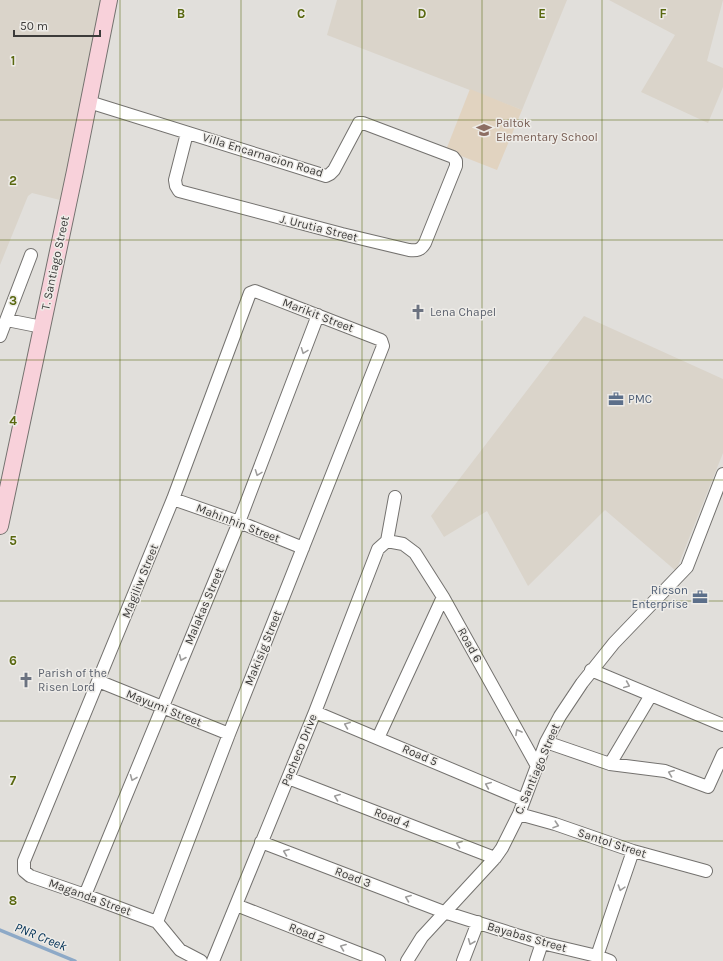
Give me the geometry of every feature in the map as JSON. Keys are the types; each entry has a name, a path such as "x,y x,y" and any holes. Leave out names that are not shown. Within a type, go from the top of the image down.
{"main road":[{"name":"T. Santiago Street","path":"0,526 109,0"}],"street":[{"name":"Villa Encarnacion Road","path":"89,102 326,176 334,170 359,123 363,122 453,157"},
{"name":"J. Urutia Street","path":"187,133 174,180 179,191 342,234 416,251 422,248 425,243 456,166 456,161 453,157"},
{"path":"0,336 31,255"},
{"name":"Marikit Street","path":"255,291 381,340"},
{"name":"Magiliw Street","path":"24,871 24,861 173,499 250,293 255,291"},
{"name":"Malakas Street","path":"85,895 239,522 318,315"},
{"path":"7,320 42,327"},
{"name":"Makisig Street","path":"157,922 229,734 383,346 381,340"},
{"name":"C. Santiago Street","path":"407,961 422,937 495,858 502,848 519,814 546,742 564,709 591,670 614,643 687,567 720,491 723,474"},
{"path":"387,541 395,497"},
{"name":"Mahinhin Street","path":"173,499 239,522 303,548"},
{"name":"Road 6","path":"387,541 402,544 415,553 443,597 537,766"},
{"name":"Pacheco Drive","path":"213,961 315,712 378,550 387,541"},
{"path":"378,738 443,597"},
{"path":"591,670 723,725"},
{"name":"Mayumi Street","path":"98,681 229,734"},
{"path":"610,764 651,695"},
{"name":"Road 5","path":"315,712 524,800"},
{"path":"546,742 610,764 665,771 708,787 723,754"},
{"name":"Road 4","path":"288,778 495,858"},
{"name":"Santol Street","path":"519,814 706,871"},
{"name":"Road 3","path":"261,842 444,912"},
{"path":"597,956 633,850"},
{"name":"Maganda Street","path":"24,871 30,876 157,922"},
{"name":"Road 2","path":"236,905 379,961"},
{"name":"Bayabas Street","path":"444,912 542,943 597,956 610,961"},
{"path":"157,922 180,950 201,961"},
{"path":"463,961 478,922"},
{"path":"536,961 542,943"}],"shaded area":[{"path":"0,0 104,0 64,201 32,193 28,196 0,265"},
{"path":"337,0 567,0 522,110 327,35"},
{"path":"609,0 723,0 707,61 723,68 723,87 708,123 641,92 675,35"},
{"name":"Paltok Elementary School","path":"470,89 522,110 497,170 446,150"},
{"path":"584,316 723,379 723,453 676,571 605,510 528,586 487,511 444,537 431,516"}],"waterway":[{"name":"PNR Creek","path":"0,930 75,961"}],"place":[{"name":"Paltok Elementary School","path":"484,130"},
{"name":"Lena Chapel","path":"418,312"},
{"name":"PMC","path":"616,399"},
{"name":"Ricson Enterprise","path":"700,597"},
{"name":"Parish of the Risen Lord","path":"26,680"}]}
